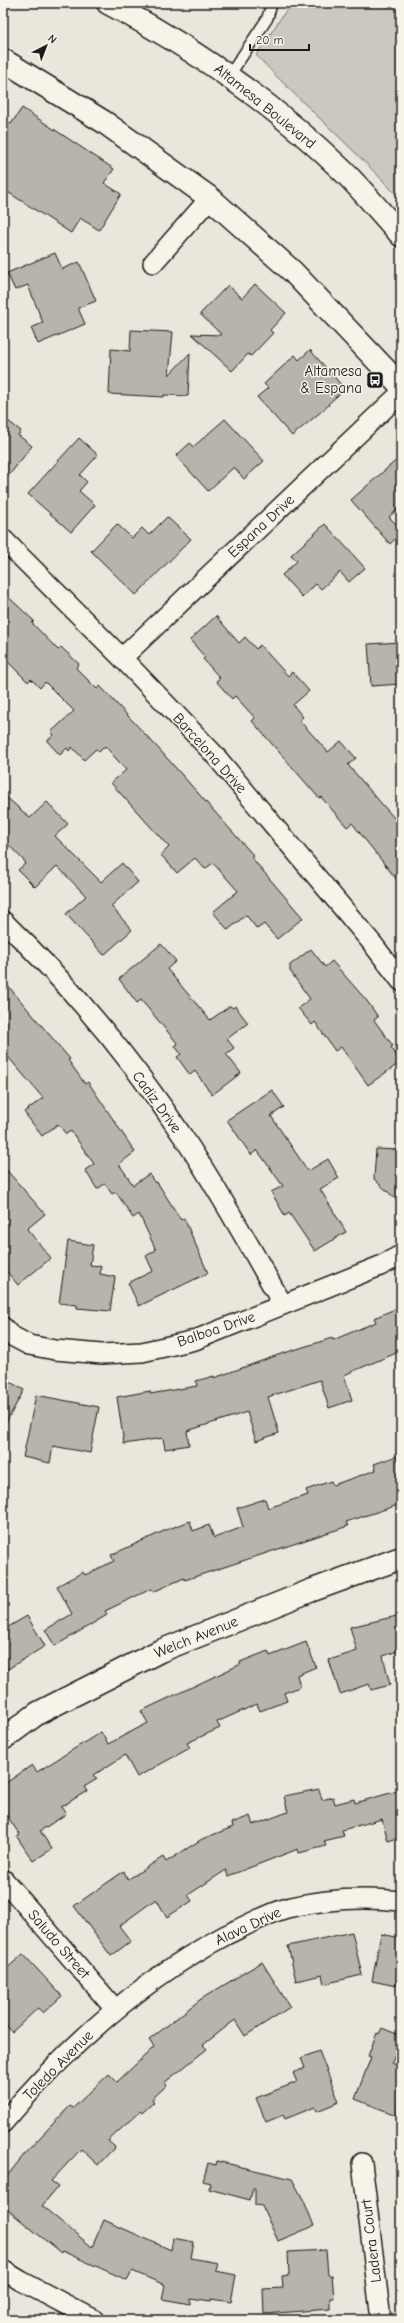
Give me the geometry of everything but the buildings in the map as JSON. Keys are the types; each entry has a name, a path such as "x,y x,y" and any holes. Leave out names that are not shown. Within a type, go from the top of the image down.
{"main road":[{"name":"Altamesa Boulevard","path":"108,3 208,61 284,118 344,173 401,235"},
{"path":"3,60 104,122 210,198 293,272 401,386"},
{"name":"Welch Avenue","path":"3,1739 38,1713 160,1651 310,1591 401,1558"}],"street":[{"path":"153,263 210,198"},
{"name":"Espana Drive","path":"122,658 401,394"},
{"name":"Barcelona Drive","path":"3,539 122,658 213,754 372,943 401,980"},
{"name":"Cadiz Drive","path":"3,921 38,954 104,1029 177,1128 251,1247 283,1305"},
{"name":"Balboa Drive","path":"3,1327 10,1336 29,1345 55,1350 102,1354 142,1352 195,1340 380,1266 401,1255"},
{"name":"Saludo Street","path":"3,1879 115,2009"},
{"name":"Alava Drive","path":"115,2009 188,1956 240,1928 285,1909 336,1899 401,1901"},
{"name":"Toledo Avenue","path":"3,2123 34,2086 115,2009"},
{"name":"Ladera Court","path":"362,2163 381,2320"},
{"path":"3,2270 95,2320"}],"lane":[{"path":"229,76 267,19 272,3"}],"shaded area":[{"path":"291,3 401,3 401,200 366,163 256,55"}],"place":[{"name":"Altamesa & Espana","path":"375,380"}]}
